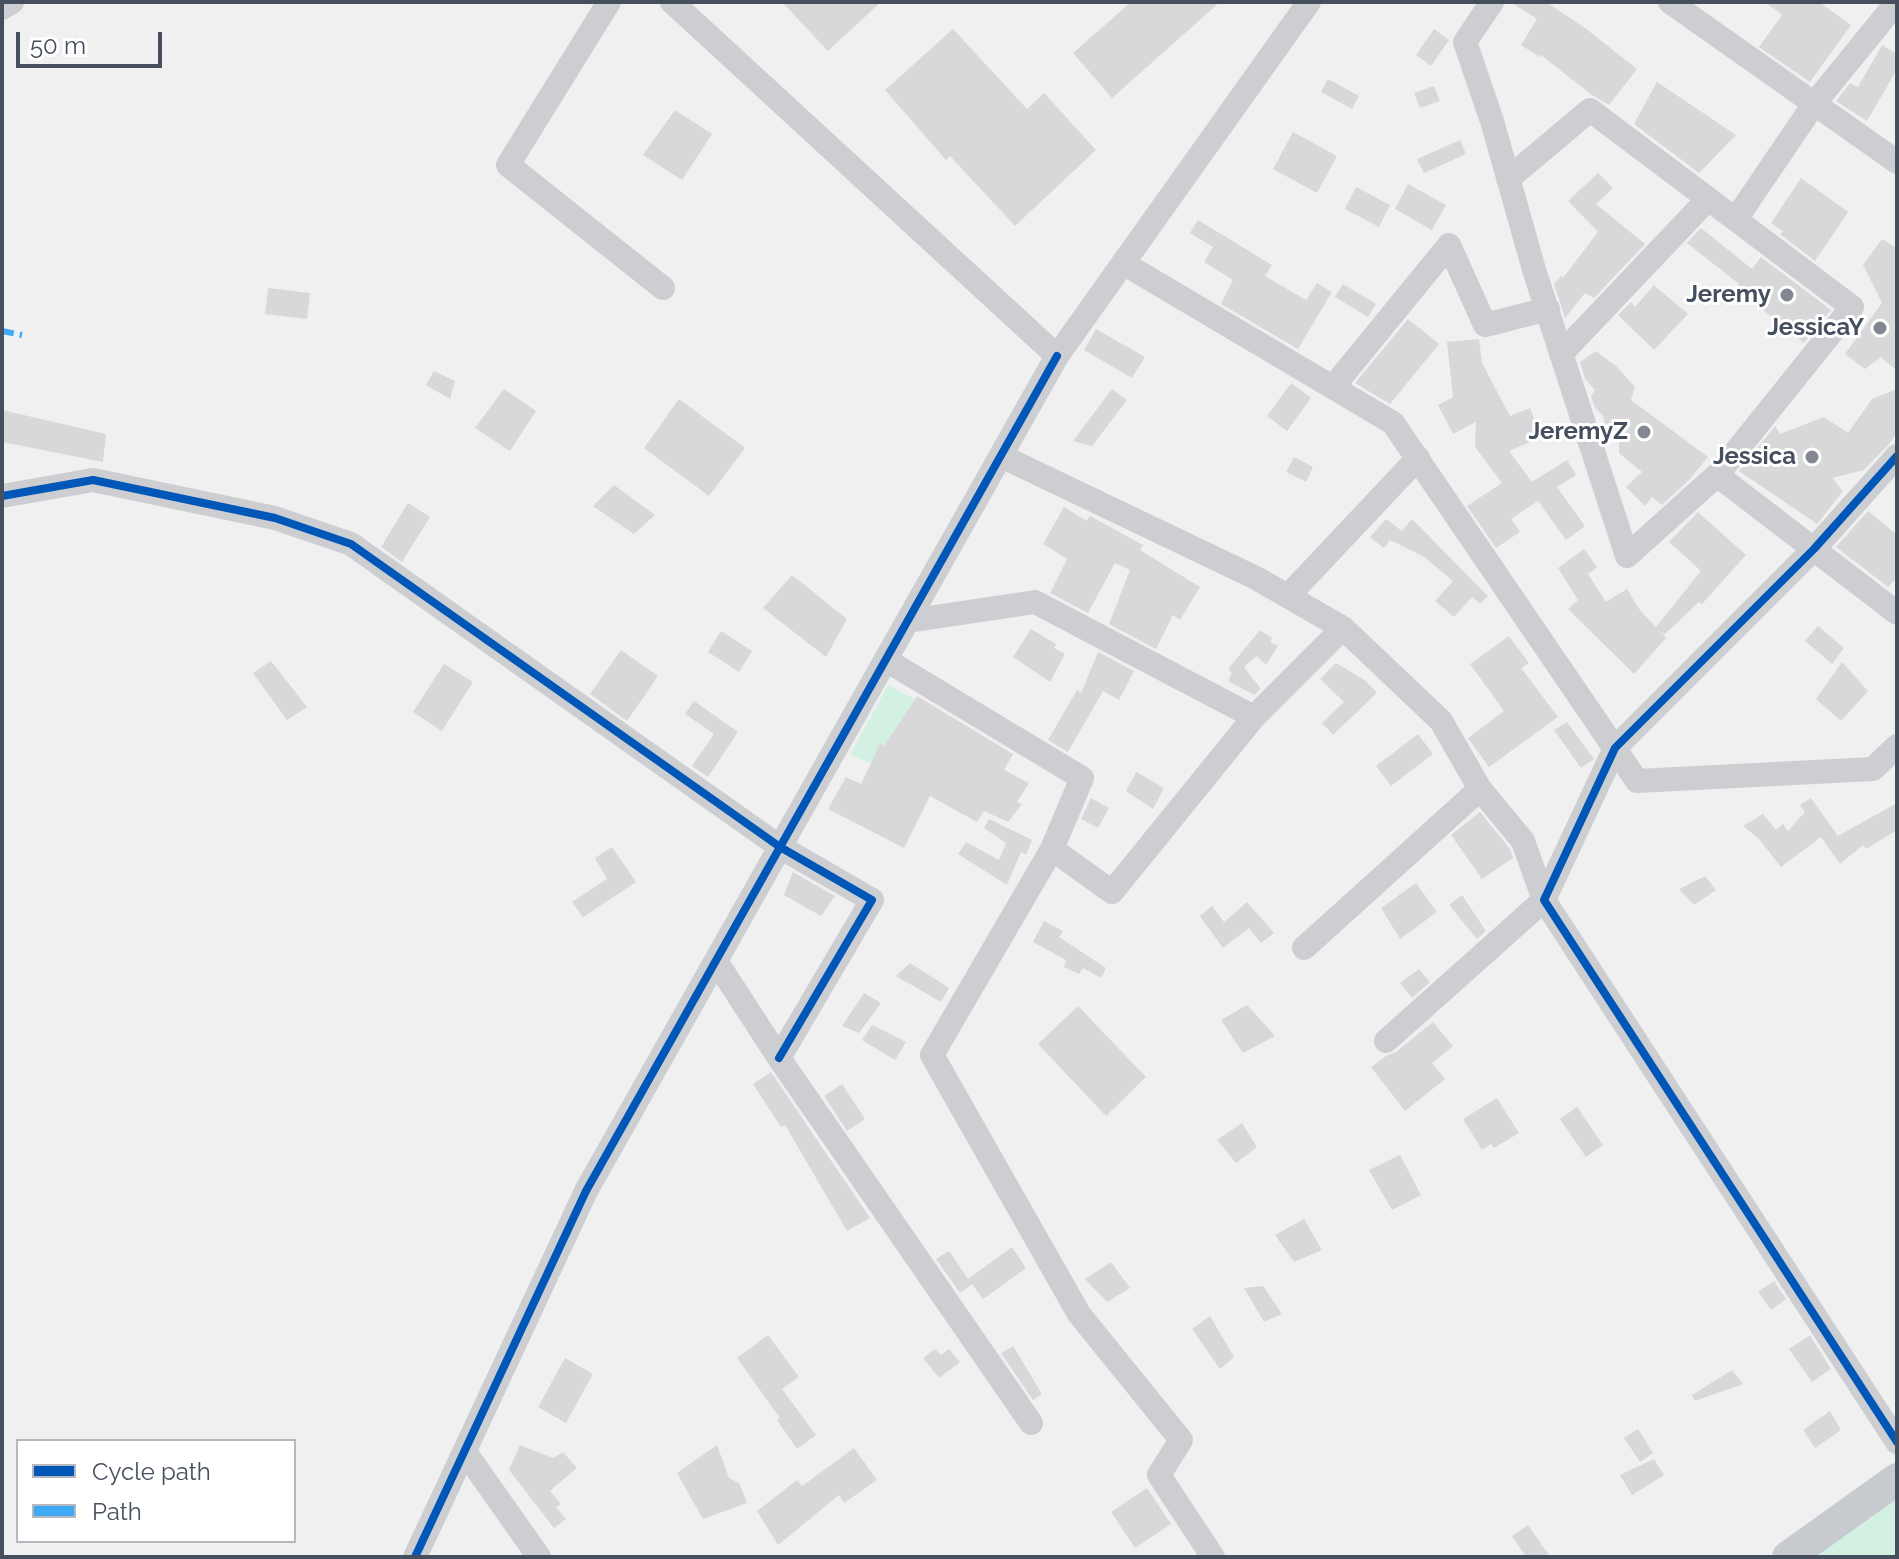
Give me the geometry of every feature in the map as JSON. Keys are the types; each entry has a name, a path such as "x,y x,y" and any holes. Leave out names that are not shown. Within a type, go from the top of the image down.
{"main road":[{"path":"1788,1557 1897,1479"}],"street":[{"path":"2,8 12,2"},
{"path":"609,2 508,165 663,288"},
{"path":"672,2 1057,356"},
{"path":"415,1557 586,1191 1057,356 1309,2"},
{"path":"1492,2 1465,42 1561,354 1627,556 1717,475 1852,307 1590,110 1508,179"},
{"path":"1670,2 1897,162"},
{"path":"1736,219 1814,104 1897,2"},
{"path":"1561,354 1708,199"},
{"path":"1333,387 1449,245 1485,325 1548,309"},
{"path":"1123,263 1393,423 1637,781 1873,769 1897,746"},
{"path":"1001,456 1256,578 1343,628 1441,721 1480,789 1523,841 1544,900 1897,1442"},
{"path":"1386,1041 1544,900 1615,748 1814,549 1897,456"},
{"path":"1288,596 1418,458"},
{"path":"1717,475 1897,613"},
{"path":"2,496 93,480 275,518 351,544 780,847 872,900 779,1058"},
{"path":"908,621 1035,602 1254,717"},
{"path":"1052,849 1112,892 1254,717 1343,628"},
{"path":"886,660 1082,778 1052,849 932,1055 1079,1314 1181,1440 1159,1475 1213,1557"},
{"path":"1304,948 1480,789"},
{"path":"716,961 779,1058 1031,1423"},
{"path":"465,1452 539,1557"}],"green space":[{"path":"888,685 915,699 895,730 975,779 871,763 850,755"},
{"path":"1897,1497 1897,1557 1807,1557"}],"building":[{"path":"782,2 881,2 828,51"},
{"path":"1131,2 1220,2 1112,98 1073,53"},
{"path":"1510,2 1546,2 1637,69 1609,105 1541,55 1521,45 1537,19"},
{"path":"1765,2 1819,2 1851,25 1810,82 1759,47 1782,15"},
{"path":"953,29 1027,109 1044,93 1096,150 1015,226 950,156 946,160 885,90"},
{"path":"1434,29 1449,40 1431,66 1416,55"},
{"path":"1882,45 1897,54 1897,69 1867,121 1836,101 1850,83 1858,87"},
{"path":"1328,79 1359,96 1352,109 1321,92"},
{"path":"1657,82 1736,135 1699,173 1634,124"},
{"path":"1434,86 1440,101 1420,108 1414,93"},
{"path":"675,110 712,134 682,180 643,155"},
{"path":"1293,132 1337,156 1317,193 1273,169"},
{"path":"1460,140 1466,154 1424,173 1417,159"},
{"path":"1598,173 1613,188 1596,204 1645,244 1594,298 1585,293 1565,318 1554,284 1561,276 1563,278 1598,232 1568,201"},
{"path":"1801,178 1848,212 1815,261 1780,234 1783,231 1771,223"},
{"path":"1408,184 1446,205 1432,230 1395,209"},
{"path":"1356,187 1390,205 1379,227 1345,209"},
{"path":"1198,220 1272,265 1265,276 1306,300 1317,283 1332,292 1298,349 1221,304 1233,280 1204,262 1213,247 1190,233"},
{"name":"Jeremy","path":"1701,228 1752,269 1761,257 1831,310 1804,343 1736,288 1739,284 1687,243"},
{"name":"JessicaY","path":"1882,239 1897,248 1897,371 1881,357 1865,369 1845,354 1882,303 1863,265"},
{"path":"1343,284 1376,304 1368,317 1335,297"},
{"path":"1654,285 1688,314 1654,350 1618,315 1631,302 1635,307"},
{"path":"268,288 310,293 307,319 265,314"},
{"path":"1408,319 1439,344 1390,404 1355,383"},
{"path":"1096,329 1145,357 1132,378 1084,350"},
{"path":"1479,339 1482,363 1510,416 1530,408 1542,437 1509,451 1532,482 1567,460 1576,475 1557,487 1585,526 1566,540 1538,501 1511,519 1520,532 1496,548 1467,506 1502,483 1475,447 1476,422 1453,434 1438,405 1453,397 1447,342"},
{"name":"JeremyZ","path":"1596,351 1617,367 1635,387 1631,400 1708,457 1662,505 1652,497 1645,506 1626,487 1642,472 1619,453 1619,439 1605,425 1603,416 1594,406 1591,396 1595,390 1585,379 1580,362"},
{"path":"434,371 455,381 450,399 426,385"},
{"path":"1291,383 1311,398 1287,431 1267,416"},
{"path":"504,389 536,411 510,451 475,428"},
{"path":"1112,389 1127,400 1092,446 1073,441"},
{"name":"Jessica","path":"1897,389 1897,432 1864,470 1832,478 1843,491 1817,524 1739,471 1775,426 1780,434 1824,417 1848,433 1872,399"},
{"path":"679,399 745,448 709,496 644,448"},
{"path":"2,410 106,434 103,462 2,442"},
{"path":"1294,457 1313,467 1306,482 1286,472"},
{"path":"614,485 655,515 634,534 593,506"},
{"path":"408,503 430,517 402,562 381,547"},
{"path":"1064,507 1087,521 1090,516 1143,545 1140,550 1200,587 1180,620 1173,615 1156,649 1109,624 1130,570 1115,563 1088,613 1050,593 1067,559 1043,544"},
{"path":"1868,511 1897,535 1897,578 1888,587 1836,547"},
{"path":"1698,512 1746,555 1702,604 1699,602 1664,635 1656,627 1701,571 1669,542"},
{"path":"1386,519 1402,531 1412,519 1488,596 1480,604 1472,597 1454,617 1435,601 1453,581 1424,557 1390,540 1384,548 1370,537"},
{"path":"1584,549 1597,567 1588,574 1606,602 1627,589 1640,610 1666,638 1634,674 1568,609 1578,600 1558,568"},
{"path":"792,575 847,619 826,657 763,608"},
{"path":"1818,626 1844,648 1832,664 1805,641"},
{"path":"1031,629 1056,644 1054,648 1065,654 1050,682 1013,657"},
{"path":"1260,630 1278,646 1266,665 1257,656 1244,667 1261,689 1254,695 1228,681 1232,673 1228,669"},
{"path":"721,631 752,651 739,672 708,652"},
{"path":"1509,636 1529,663 1521,668 1558,717 1489,767 1468,738 1504,711 1470,664"},
{"path":"621,650 658,676 627,721 590,694"},
{"path":"1098,652 1134,671 1119,700 1103,691 1068,752 1048,740 1077,690 1081,693"},
{"path":"271,661 307,707 287,720 253,673"},
{"path":"1842,662 1868,691 1841,721 1816,699"},
{"path":"1336,663 1366,681 1377,693 1333,735 1322,723 1344,702 1320,679"},
{"path":"444,664 473,682 442,731 413,712"},
{"path":"917,696 1013,754 1004,770 1029,783 1017,802 1022,804 1008,822 984,811 977,822 930,796 904,848 828,809 846,777 861,784 880,744 884,746"},
{"path":"694,701 738,732 708,777 692,766 714,734 685,714"},
{"path":"1567,722 1594,759 1581,768 1554,730"},
{"path":"1418,734 1433,754 1391,786 1376,766"},
{"path":"1136,772 1164,788 1153,809 1126,791"},
{"path":"1091,798 1109,808 1098,828 1081,819"},
{"path":"1811,798 1838,836 1897,803 1897,830 1866,849 1863,845 1840,864 1821,837 1781,867 1759,839 1743,826 1763,814 1776,830 1783,824 1788,831 1805,812 1800,805"},
{"path":"1480,812 1510,849 1513,858 1482,879 1451,835"},
{"path":"989,819 1032,840 1026,855 1021,852 1007,885 958,854 966,842 999,860 1006,843 984,828"},
{"path":"612,847 636,882 583,917 572,902 607,879 595,858"},
{"path":"793,872 835,896 821,916 784,895"},
{"path":"1705,876 1716,890 1694,905 1679,889"},
{"path":"1416,883 1437,912 1400,939 1381,908"},
{"path":"1462,895 1486,931 1477,939 1449,905"},
{"path":"1247,902 1274,933 1261,943 1249,928 1223,948 1200,916 1212,906 1224,922"},
{"path":"1044,921 1063,931 1059,937 1106,968 1101,978 1083,968 1079,974 1064,967 1066,960 1033,942"},
{"path":"910,963 949,988 941,1002 896,976"},
{"path":"1419,969 1430,982 1412,998 1400,983"},
{"path":"864,993 881,1003 859,1033 842,1026"},
{"path":"1247,1005 1275,1036 1243,1053 1221,1020"},
{"path":"1078,1006 1146,1077 1106,1116 1038,1044"},
{"path":"1433,1022 1453,1046 1432,1063 1445,1079 1405,1111 1371,1067 1396,1052"},
{"path":"872,1025 906,1042 895,1060 862,1040"},
{"path":"771,1072 870,1218 847,1231 785,1125 781,1127 753,1084"},
{"path":"842,1084 865,1119 847,1131 824,1096"},
{"path":"1497,1098 1519,1133 1494,1148 1491,1144 1482,1150 1463,1119"},
{"path":"1577,1107 1603,1145 1586,1157 1560,1119"},
{"path":"1242,1123 1257,1147 1236,1163 1217,1140"},
{"path":"1400,1155 1421,1195 1392,1210 1369,1170"},
{"path":"1304,1219 1322,1250 1294,1262 1275,1235"},
{"path":"1012,1247 1026,1268 983,1299 972,1284 960,1293 936,1259 949,1251 968,1279"},
{"path":"1111,1262 1130,1288 1107,1302 1085,1279"},
{"path":"1774,1281 1786,1299 1771,1310 1758,1292"},
{"path":"1263,1286 1282,1314 1264,1322 1244,1288"},
{"path":"1210,1316 1234,1357 1220,1369 1192,1329"},
{"path":"768,1335 799,1377 782,1389 816,1435 797,1449 777,1420 780,1418 737,1358"},
{"path":"1810,1335 1831,1369 1812,1382 1789,1349"},
{"path":"1013,1346 1042,1394 1033,1400 1001,1353"},
{"path":"935,1349 941,1355 949,1349 960,1362 939,1378 923,1358"},
{"path":"565,1358 593,1374 566,1423 538,1407"},
{"path":"1732,1370 1743,1384 1695,1401 1692,1395"},
{"path":"1830,1411 1841,1430 1815,1448 1803,1430"},
{"path":"1638,1429 1653,1453 1640,1462 1624,1438"},
{"path":"520,1445 553,1458 563,1452 577,1468 550,1491 561,1504 556,1507 566,1519 554,1528 509,1470"},
{"path":"717,1445 729,1478 739,1483 747,1503 703,1519 677,1473"},
{"path":"854,1448 877,1480 844,1503 839,1495 778,1545 757,1511 797,1480 802,1486"},
{"path":"1654,1459 1664,1475 1632,1495 1620,1475"},
{"path":"1147,1488 1171,1524 1135,1548 1111,1512"},
{"path":"1528,1525 1550,1557 1526,1557 1512,1536"}],"marked path":[{"path":"2,331 22,335"}],"cycle path":[{"path":"415,1557 586,1191 1057,356"},
{"path":"1897,456 1814,549 1615,748 1544,900 1897,1442"},
{"path":"2,496 93,480 275,518 351,544 780,847 872,900 779,1058"}],"place":[{"name":"Jeremy","path":"1787,295"},
{"name":"JessicaY","path":"1880,328"},
{"name":"JeremyZ","path":"1644,432"},
{"name":"Jessica","path":"1812,457"}]}
